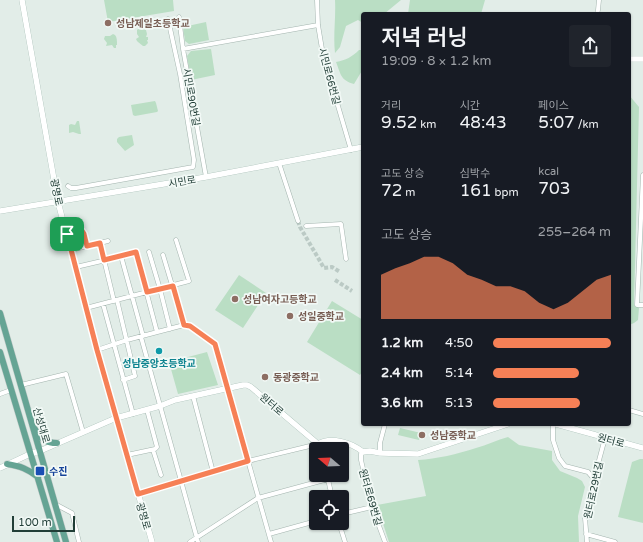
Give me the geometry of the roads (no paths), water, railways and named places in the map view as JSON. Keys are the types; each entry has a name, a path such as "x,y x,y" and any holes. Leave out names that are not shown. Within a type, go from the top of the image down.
{"main road":[{"name":"광명로","path":"22,0 58,202 97,350 152,542"},
{"path":"631,59 643,59"},
{"name":"시민로","path":"0,211 28,205 58,202 206,177 361,148"},
{"name":"산성대로","path":"0,313 66,542"},
{"name":"산성대로","path":"0,352 57,542"},
{"name":"원터로","path":"0,468 116,418 147,410 175,400 243,385 251,386 313,442"},
{"path":"32,424 46,442 58,443"},
{"path":"349,445 363,452 370,451 418,454 502,426"},
{"name":"원터로","path":"561,426 643,448"},
{"path":"322,442 340,442"},
{"path":"7,464 23,467 38,477"}],"street":[{"name":"시민로66번길","path":"317,0 318,24 323,56 352,150"},
{"path":"598,0 598,12"},
{"name":"시민로90번길","path":"179,17 183,49 206,177"},
{"path":"68,186 71,188 76,188 194,166 180,74 168,19"},
{"path":"183,49 318,24"},
{"path":"279,163 298,221"},
{"path":"643,175 642,230 637,305 643,305"},
{"path":"306,226 341,224 346,259"},
{"path":"67,234 82,231 87,246"},
{"path":"86,308 189,281 176,240"},
{"path":"71,250 108,241"},
{"path":"100,243 136,376 123,380"},
{"path":"76,267 136,252 157,332"},
{"path":"149,252 170,329"},
{"path":"163,255 184,325"},
{"path":"121,256 197,540"},
{"path":"103,304 133,414"},
{"path":"97,350 127,340 184,325 190,326 215,344 271,542"},
{"path":"21,385 66,374 83,432"},
{"path":"0,394 11,390"},
{"path":"193,396 213,472"},
{"path":"127,455 153,450 157,447 147,410"},
{"path":"631,411 643,414"},
{"path":"380,452 380,443 384,426"},
{"path":"554,426 553,440 558,458 565,466 588,472 594,479"},
{"name":"원터로29번길","path":"587,542 585,518 605,438"},
{"path":"138,494 248,461 309,449"},
{"path":"153,450 161,475"},
{"name":"원터로69번길","path":"363,452 361,454 361,460 372,507 385,542"},
{"path":"190,542 197,540 258,498 311,482"},
{"path":"55,504 72,513 79,542"},
{"path":"349,512 372,507"},
{"path":"269,534 309,523"},
{"path":"341,530 345,542"},
{"path":"586,534 615,542"}],"tunnel":[{"path":"298,221 324,268 332,267 340,272"},
{"path":"335,280 352,291"}],"place":[{"name":"성남제일초등학교","path":"108,23"},
{"name":"성남여자고등학교","path":"235,299"},
{"name":"성일중학교","path":"290,316"},
{"name":"성남중앙초등학교","path":"159,351"},
{"name":"동광중학교","path":"265,377"},
{"name":"성남중학교","path":"422,435"},
{"name":"수진","path":"40,471"}]}
